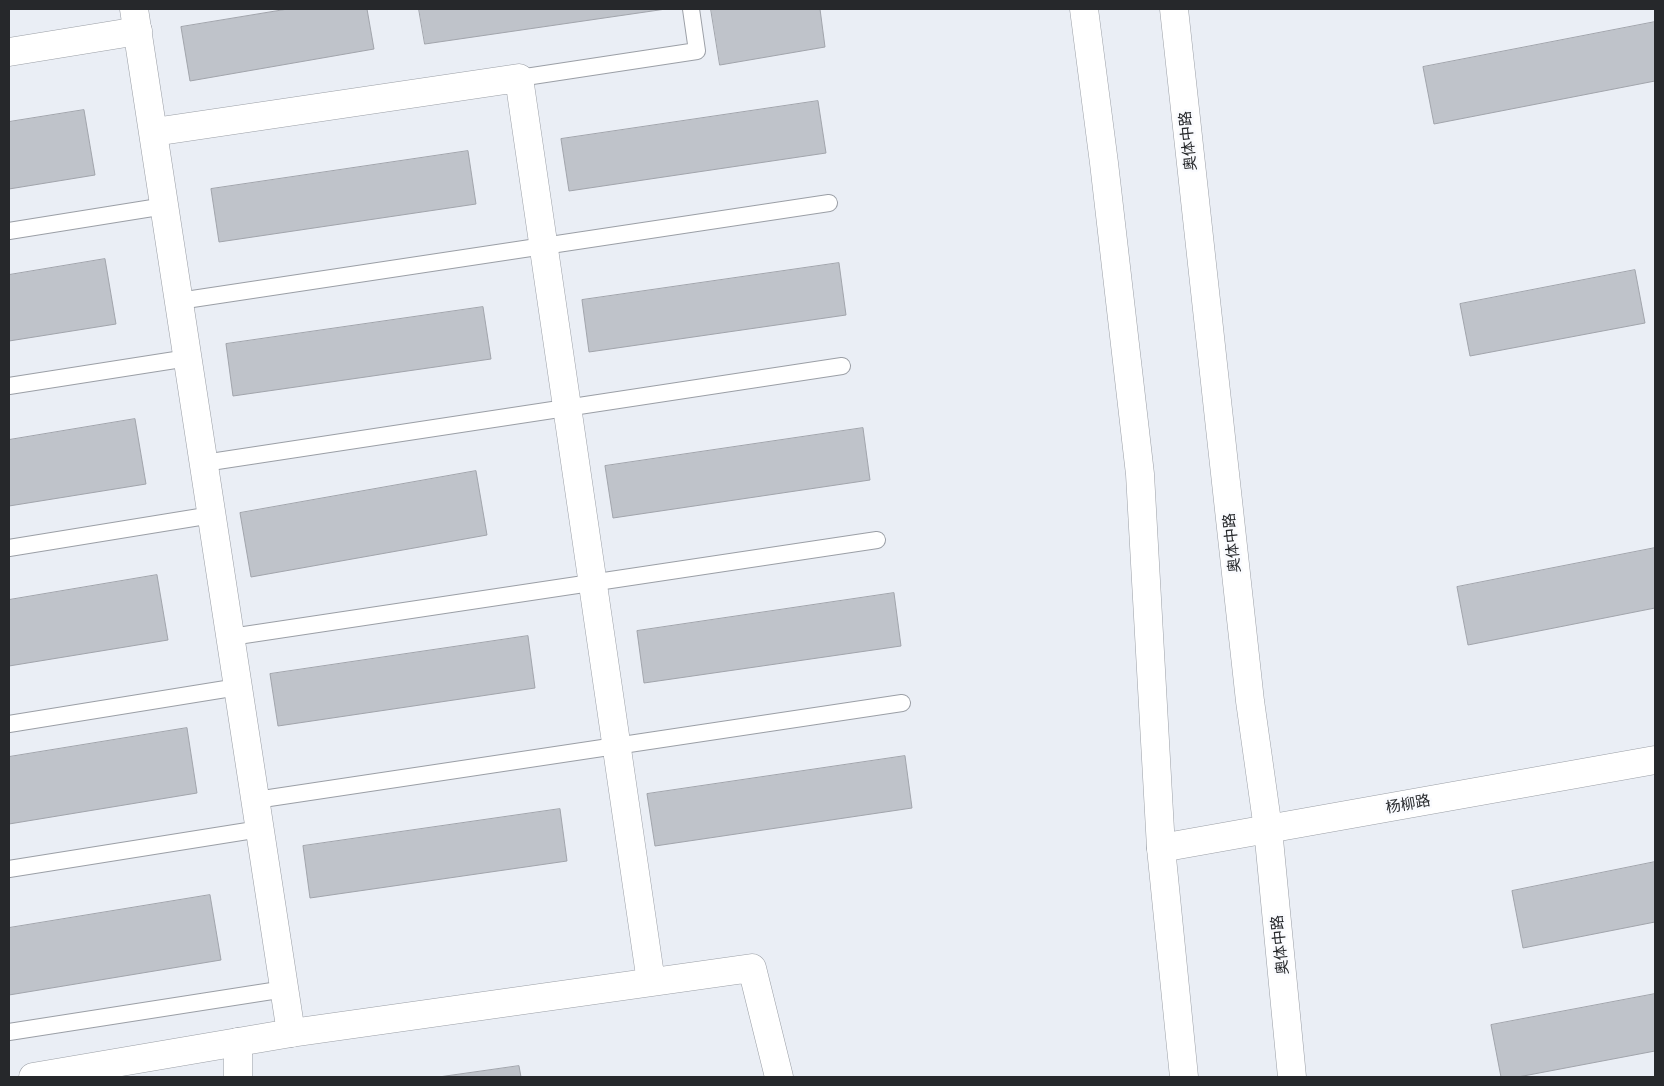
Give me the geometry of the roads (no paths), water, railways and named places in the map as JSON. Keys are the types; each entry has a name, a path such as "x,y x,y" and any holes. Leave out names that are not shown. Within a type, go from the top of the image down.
{"street":[{"path":"1084,9 1140,474 1161,848 1184,1077"},
{"name":"奥体中路","path":"1174,9 1250,701 1268,829 1292,1077"},
{"path":"9,52 139,15 179,301 291,1033"},
{"path":"154,132 520,78 651,982"},
{"name":"杨柳路","path":"1161,848 1655,760"},
{"path":"33,1077 291,1033 752,968 779,1077"},
{"path":"238,1042 238,1077"}],"lane":[{"path":"520,78 697,51 691,9"},
{"path":"179,301 829,203"},
{"path":"9,231 165,206"},
{"path":"9,386 188,358"},
{"path":"204,463 842,366"},
{"path":"9,548 212,516"},
{"path":"231,637 877,540"},
{"path":"9,724 238,687"},
{"path":"256,800 902,703"},
{"path":"9,869 260,829"},
{"path":"9,1032 285,989"}]}
